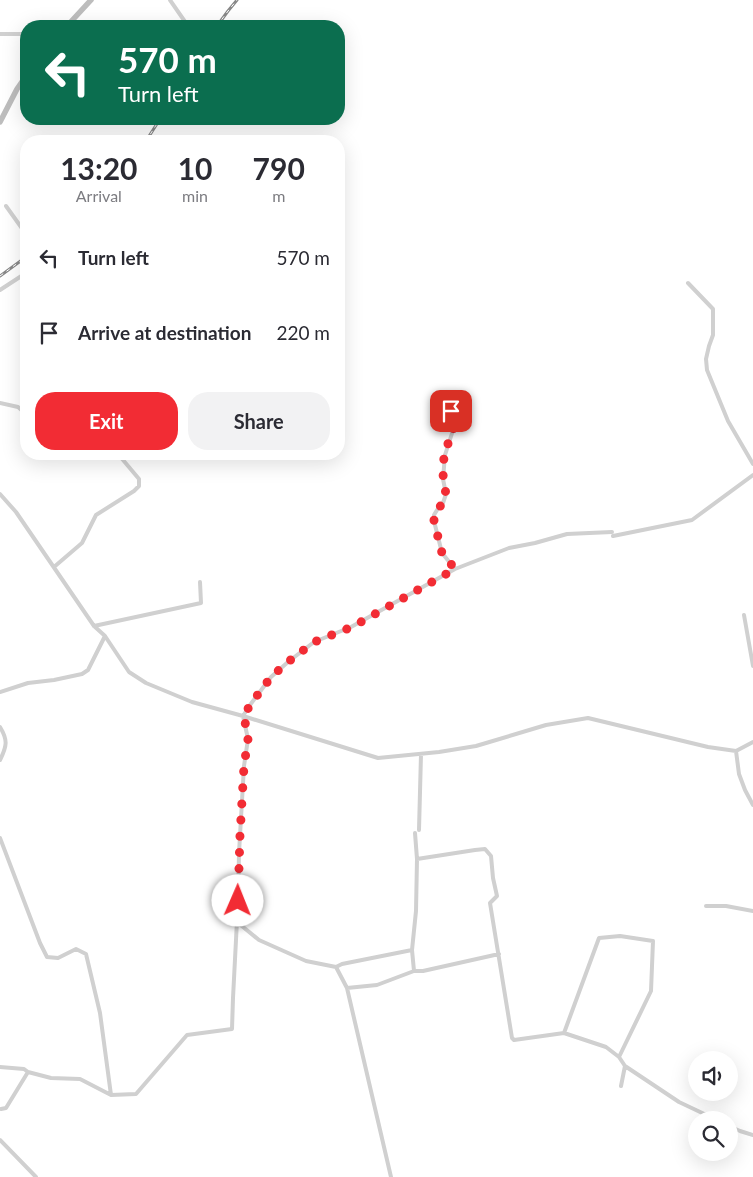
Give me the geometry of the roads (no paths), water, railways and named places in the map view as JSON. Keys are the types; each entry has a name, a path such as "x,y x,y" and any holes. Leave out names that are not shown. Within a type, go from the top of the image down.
{"main road":[{"path":"73,20 91,0"},
{"path":"0,122 20,85"}],"street":[{"path":"170,0 184,20"},
{"path":"0,34 20,34"},
{"path":"6,206 20,226"},
{"path":"0,290 20,278"},
{"path":"688,282 712,310 713,335 706,358 707,370 728,420 753,464"},
{"path":"447,398 455,424 444,455 443,479 446,494 443,503 434,515 434,521 442,553 455,569"},
{"path":"0,402 20,409"},
{"path":"54,568 82,543 96,515 139,486 139,479 123,460"},
{"path":"0,1067 24,1069 28,1072 50,1078 80,1079 111,1095 136,1094 187,1035 232,1029 239,843 244,766 248,739 244,716 271,677 288,662 314,642 352,627 455,569 510,548 535,544 567,534 612,534 692,520 753,475"},
{"path":"0,494 16,512 94,626 105,636 129,672 146,683 192,702 244,716 378,758 476,746 546,725 588,718 708,747 736,751 753,742"},
{"path":"94,626 201,603 200,582"},
{"path":"744,615 753,666"},
{"path":"0,692 28,683 82,674 88,670 105,636"},
{"path":"0,726 6,737 5,750 0,760"},
{"path":"736,751 739,774 753,805"},
{"path":"419,830 421,754"},
{"path":"414,971 412,950 416,911 417,860 415,834"},
{"path":"0,838 47,957 58,958 76,949 86,954 100,1013 111,1095"},
{"path":"417,860 475,850 485,850 490,856 497,896 490,903 512,1038 514,1040 564,1033 606,1047 619,1057 625,1066 679,1102 698,1111"},
{"path":"706,906 726,906 753,911"},
{"path":"237,922 259,940 274,947 306,961 336,967 342,964 412,950"},
{"path":"564,1033 600,938 620,936 653,941 651,992 619,1057"},
{"path":"347,988 377,985 414,971 423,971 499,954"},
{"path":"336,967 347,988 391,1177"},
{"path":"621,1086 625,1066"},
{"path":"1,1109 6,1108 28,1072"},
{"path":"738,1130 753,1135"},
{"path":"0,1140 36,1177"}],"railway":[{"path":"221,20 237,0"},
{"path":"150,135 156,125"},
{"path":"0,276 20,261"}]}
